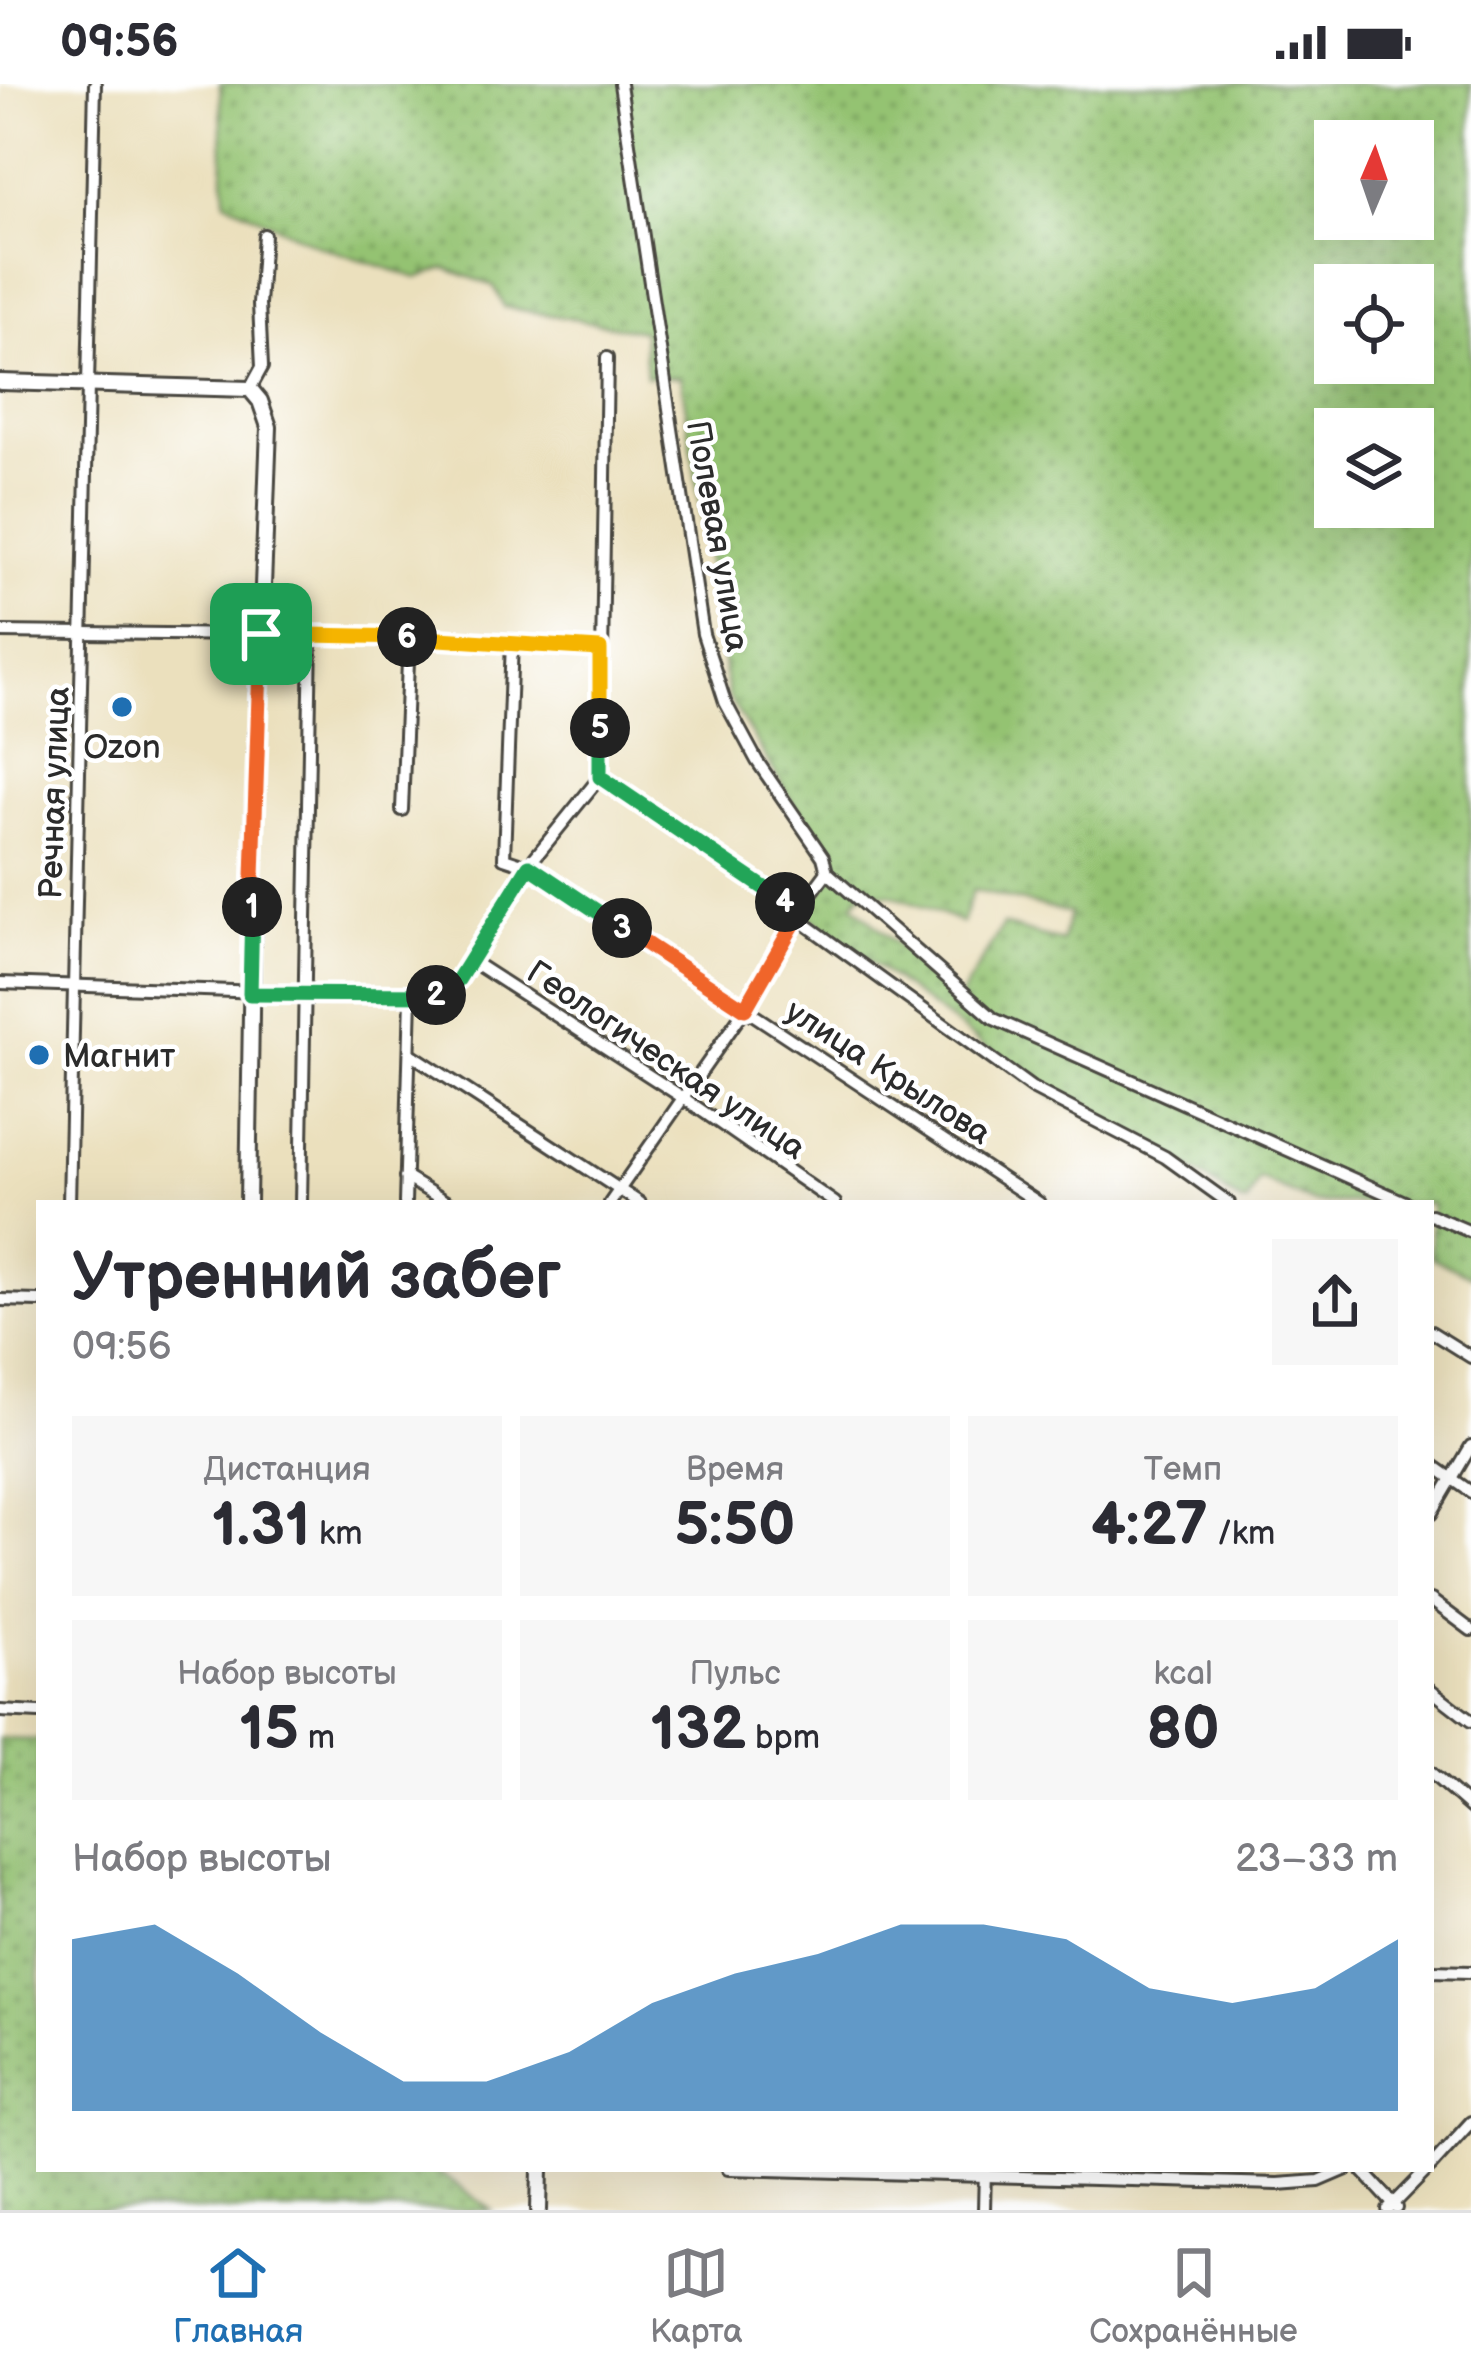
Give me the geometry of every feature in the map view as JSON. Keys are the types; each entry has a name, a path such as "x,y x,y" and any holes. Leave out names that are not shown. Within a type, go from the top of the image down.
{"street":[{"name":"Речная улица","path":"70,1200 95,84"},
{"name":"Полевая улица","path":"620,84 703,634 725,702 758,761 823,857 827,872 994,1019 1400,1200"},
{"path":"250,389 262,367 264,235"},
{"path":"0,982 411,998 438,995 458,980 529,866 600,777 607,358"},
{"path":"0,382 250,389 260,401 268,427 248,1200"},
{"path":"0,632 409,637 600,649"},
{"path":"301,1200 311,636"},
{"path":"402,810 409,637"},
{"path":"512,641 504,858 529,866"},
{"path":"600,777 790,905 797,918 1032,1088 1165,1157 1225,1200"},
{"name":"улица Крылова","path":"529,866 1035,1200"},
{"path":"612,1200 745,1009 827,872"},
{"name":"Геологическая улица","path":"470,960 831,1200"},
{"path":"405,1200 411,998"},
{"path":"411,1054 636,1200"},
{"path":"405,1177 443,1200"},
{"path":"1434,1215 1471,1232"},
{"path":"0,1300 36,1301"},
{"path":"1434,1334 1471,1358"},
{"path":"1434,1509 1471,1446"},
{"path":"1434,1466 1471,1492"},
{"path":"1434,1602 1471,1630"},
{"path":"1434,1692 1471,1721"},
{"path":"0,1712 36,1713"},
{"path":"1434,1776 1471,1808"},
{"path":"1434,1971 1471,1972"},
{"path":"1434,2163 1471,2122"},
{"path":"539,2210 540,2172"},
{"path":"916,2172 1278,2184 1319,2182 1341,2172"},
{"path":"1364,2172 1394,2208 1426,2172"},
{"path":"984,2210 985,2173"}],"green space":[{"path":"220,84 1471,84 1471,1276 1434,1258 1434,1200 1307,1200 1259,1179 1248,1200 1238,1200 1161,1149 1053,1097 806,914 835,871 728,696 681,377 646,376 643,331 504,307 494,286 445,268 417,278 319,246 225,201","holes":["973,890 1070,913 1062,942 1003,925 958,1001 853,904 861,894 891,894 962,923"]},
{"path":"0,1739 36,1740 36,2172 438,2172 492,2210 0,2210"}],"place":[{"name":"Ozon","path":"122,707"},
{"name":"Магнит","path":"39,1055"}],"route":[{"path":"261,634 512,641 600,649 600,777 790,905 797,918 745,1009 529,866 458,980 438,995 250,994 261,634"}]}
